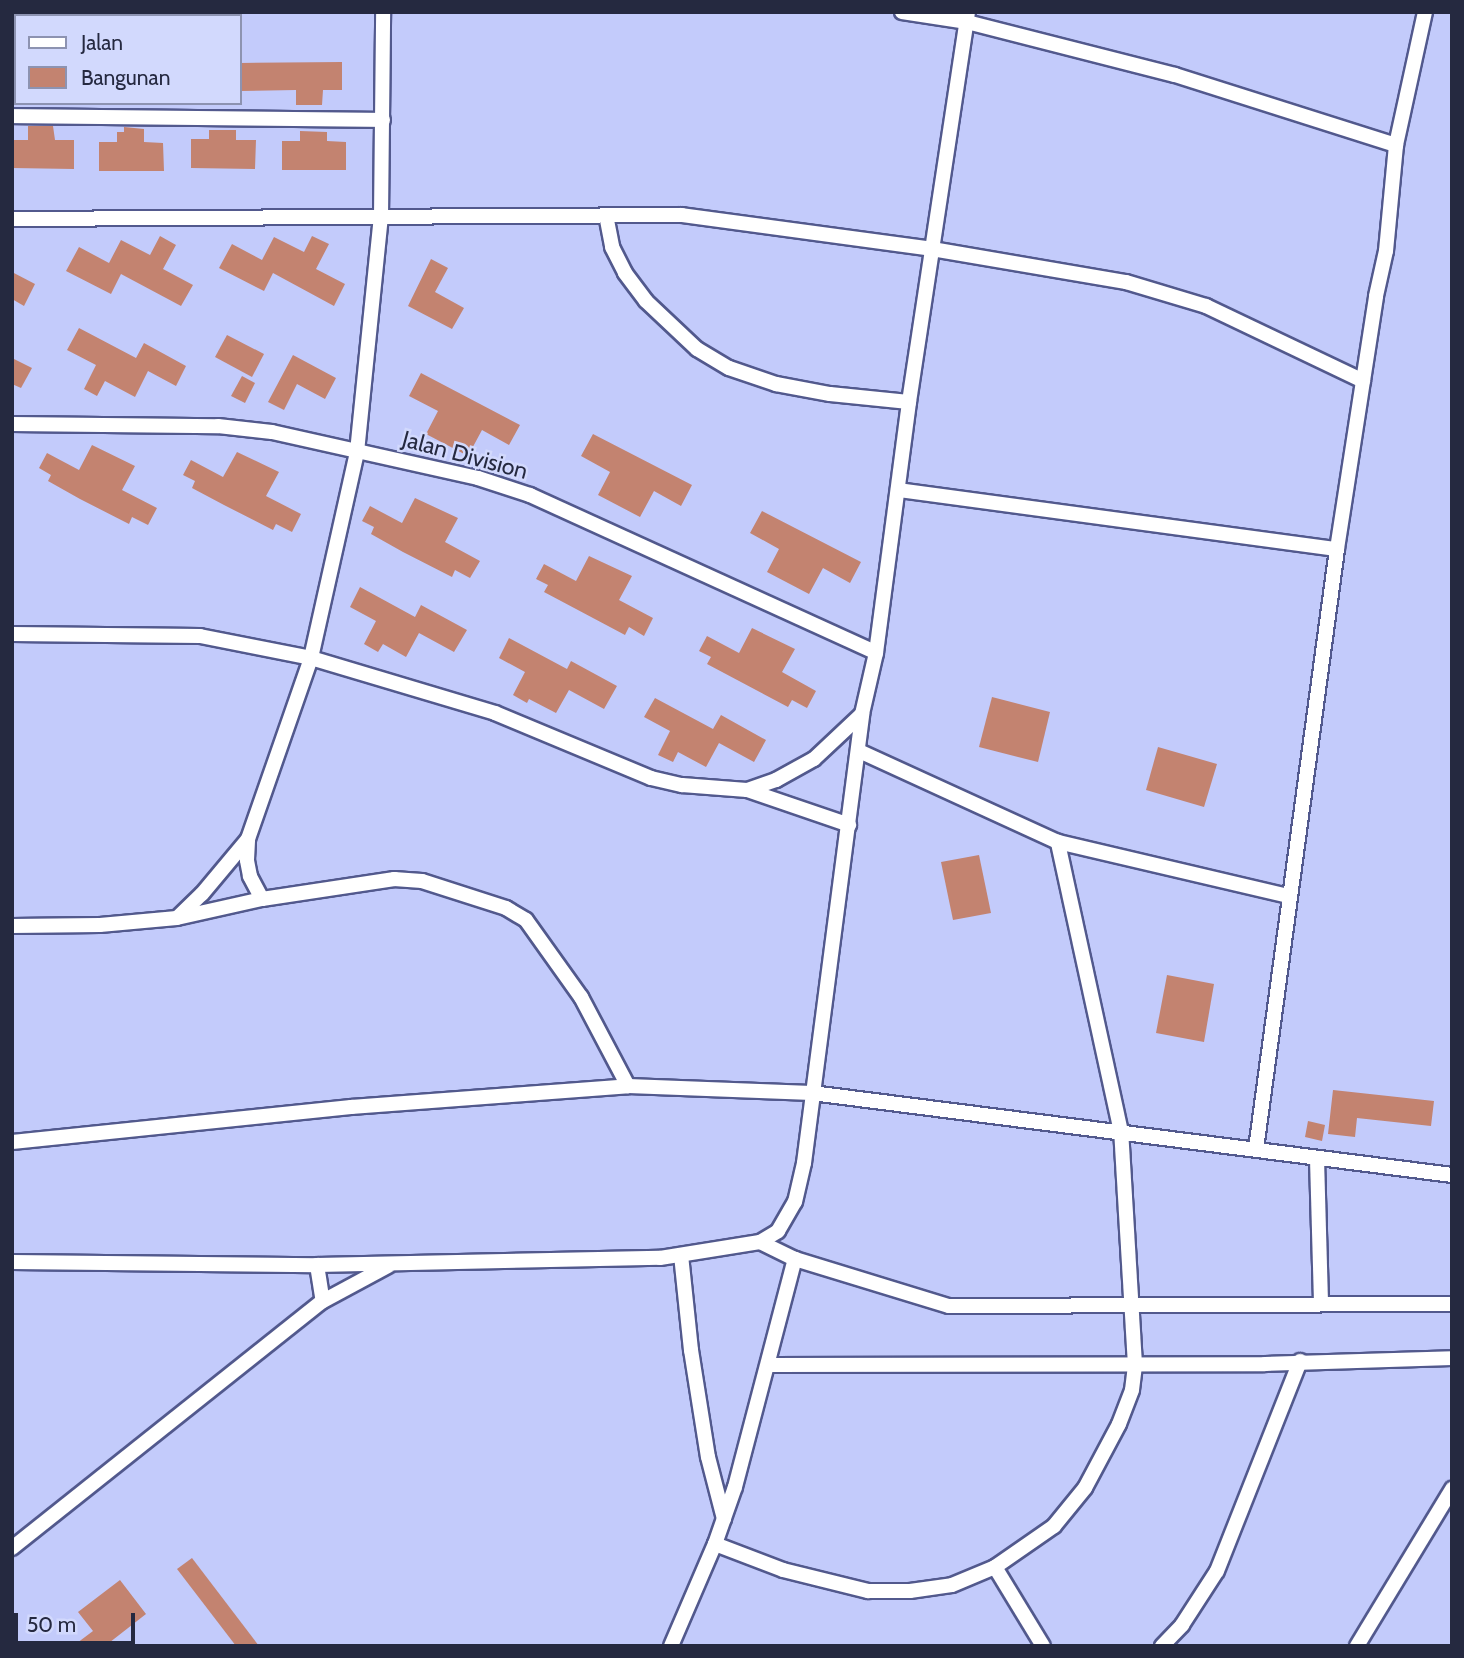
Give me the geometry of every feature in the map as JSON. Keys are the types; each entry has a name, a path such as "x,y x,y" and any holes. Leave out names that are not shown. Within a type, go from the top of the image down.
{"street":[{"path":"262,899 248,868 248,839 311,658 357,452 381,216 383,12"},
{"path":"902,12 967,17 1175,75 1396,145"},
{"path":"1256,1149 1337,549 1386,251 1396,145 1425,12"},
{"path":"12,1262 317,1265 681,1255 760,1242 778,1231 795,1202 804,1163 862,714 876,653 909,402 967,17"},
{"path":"12,116 383,120"},
{"path":"606,215 612,247 625,273 646,301 697,349 729,368 776,384 830,394 909,402"},
{"path":"12,219 682,215 932,249 1087,275 1165,293 1206,306 1363,381"},
{"name":"Jalan Division","path":"12,424 218,426 272,432 478,478 530,495 876,653"},
{"path":"899,490 1337,549"},
{"path":"12,634 200,636 311,658 495,713 651,778 682,785 747,789 849,825"},
{"path":"747,789 794,771 814,759 862,714"},
{"path":"859,751 1058,842 1288,897"},
{"path":"177,918 202,894 248,839"},
{"path":"715,1544 783,1570 868,1591 910,1591 952,1585 995,1567 1054,1527 1085,1488 1127,1407 1135,1365 1121,1132 1058,842"},
{"path":"12,926 100,925 177,918 262,899 407,879 516,913 536,929 581,996 628,1086"},
{"path":"12,1142 324,1110 628,1086 812,1093 1452,1175"},
{"path":"1317,1159 1321,1303"},
{"path":"760,1242 795,1259 949,1306 1452,1304"},
{"path":"681,1255 691,1350 708,1457 724,1520"},
{"path":"671,1646 724,1520 795,1259"},
{"path":"12,1548 323,1301 392,1264"},
{"path":"317,1265 323,1301"},
{"path":"768,1365 1135,1365 1452,1358"},
{"path":"1162,1646 1182,1625 1217,1571 1300,1361"},
{"path":"1357,1646 1452,1489"},
{"path":"995,1567 1043,1646"}],"building":[{"path":"342,62 342,90 323,90 322,105 296,105 296,90 242,91 242,63"},
{"path":"28,126 53,126 55,140 74,140 74,169 12,168 12,140 28,140"},
{"path":"124,127 144,129 144,142 163,143 164,171 99,171 99,142 117,142 117,132 124,132"},
{"path":"209,130 236,130 236,140 256,140 255,169 191,168 191,139 209,139"},
{"path":"300,131 327,132 327,141 346,142 346,170 282,170 282,141 300,141"},
{"path":"160,236 176,245 163,269 193,285 181,306 121,274 111,294 66,271 79,247 109,263 121,240 150,255"},
{"path":"312,236 329,244 316,269 345,284 334,306 273,273 264,291 219,268 232,244 262,260 274,237 304,252"},
{"path":"431,259 448,268 435,292 464,308 452,329 408,306"},
{"path":"12,272 35,284 24,306 12,299"},
{"path":"79,328 136,358 144,343 186,366 176,386 148,371 135,397 105,381 97,396 84,389 96,365 67,350"},
{"path":"227,335 264,354 252,377 215,357"},
{"path":"293,355 336,378 325,399 297,384 284,410 268,402"},
{"path":"12,358 32,368 21,388 12,384"},
{"path":"421,373 520,425 509,445 482,430 468,456 426,434 438,411 409,396"},
{"path":"242,376 255,383 245,403 231,396"},
{"path":"593,434 692,485 681,506 654,491 640,517 598,495 610,472 581,456"},
{"path":"92,445 135,466 122,490 157,508 148,525 132,517 129,524 80,499 48,481 51,475 39,468 47,453 79,470"},
{"path":"237,452 279,472 266,496 301,514 292,532 276,524 273,530 224,505 192,488 195,481 183,475 191,460 223,477"},
{"path":"415,498 458,518 445,542 480,561 470,578 455,570 452,577 403,552 371,534 374,527 362,521 370,506 402,523"},
{"path":"762,511 861,562 850,583 823,568 809,594 767,572 779,549 750,533"},
{"path":"589,556 632,576 619,600 653,618 644,636 629,627 625,635 544,592 548,585 536,579 544,564 576,581"},
{"path":"360,587 415,617 421,605 467,630 454,652 419,633 406,657 383,644 378,652 364,644 376,621 350,607"},
{"path":"752,628 795,649 782,672 816,691 807,708 792,700 788,707 707,664 711,657 699,651 707,636 739,653"},
{"path":"509,638 567,669 571,661 617,686 604,709 569,690 556,713 529,699 527,703 513,695 525,672 499,658"},
{"path":"992,697 1050,712 1038,762 979,747"},
{"path":"655,698 713,729 721,715 766,740 754,762 719,743 706,767 678,752 673,762 658,755 670,731 644,717"},
{"path":"1158,747 1217,764 1204,807 1146,790"},
{"path":"979,855 991,913 953,920 941,862"},
{"path":"1167,975 1214,984 1204,1042 1156,1033"},
{"path":"1333,1090 1434,1101 1431,1126 1357,1118 1355,1137 1328,1134"},
{"path":"1308,1121 1325,1125 1322,1141 1305,1137"},
{"path":"192,1558 259,1646 236,1646 177,1569"},
{"path":"120,1580 146,1614 105,1646 73,1646 93,1631 78,1612"}]}
